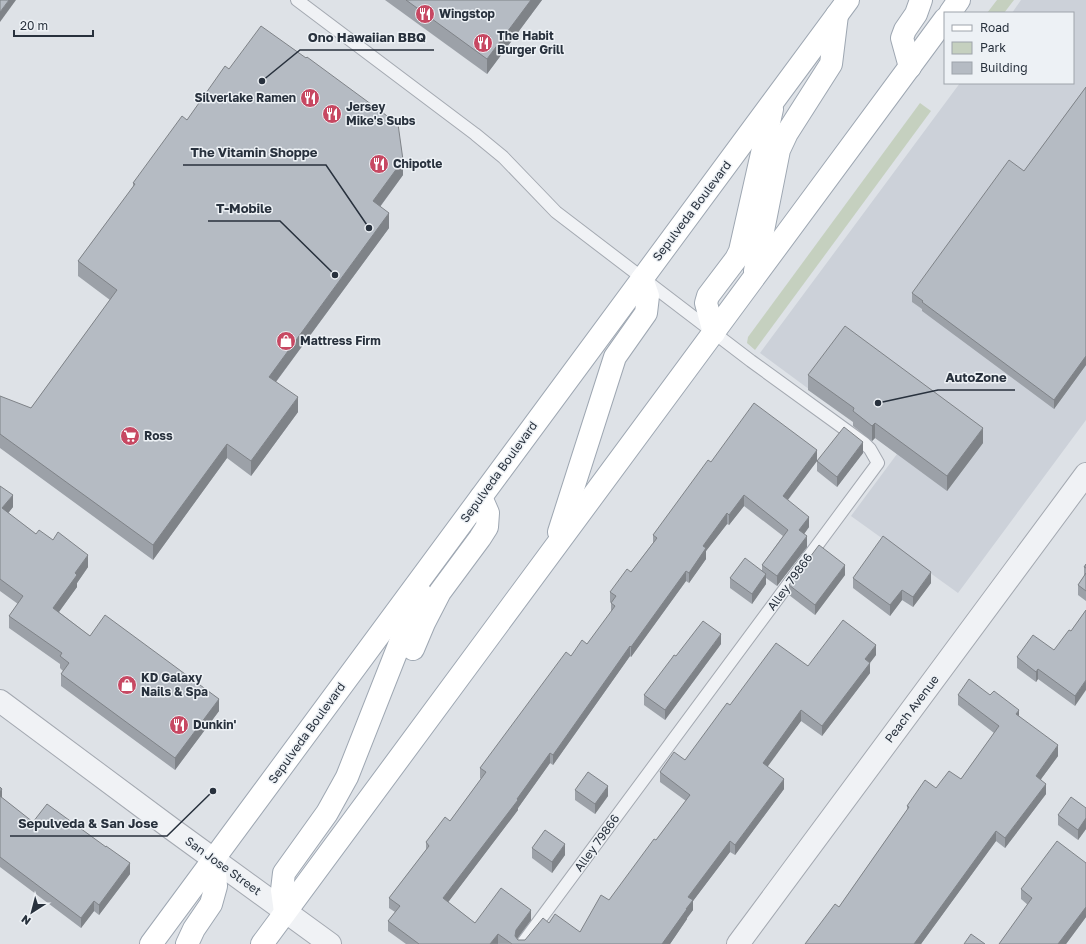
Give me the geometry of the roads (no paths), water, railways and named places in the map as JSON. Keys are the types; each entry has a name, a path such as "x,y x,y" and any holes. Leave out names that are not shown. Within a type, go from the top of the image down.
{"main road":[{"path":"910,67 902,38 905,30 916,14 921,0"},
{"path":"951,12 959,0"},
{"name":"Sepulveda Boulevard","path":"151,944 843,7"},
{"path":"753,278 779,150 787,133 831,64 843,7"},
{"path":"262,944 944,20"},
{"path":"714,333 706,303 708,296 736,259 740,251 774,100"},
{"path":"554,549 615,357 646,313 648,296 642,279"},
{"path":"345,830 371,752 424,623 440,592 487,527 488,513 480,497"},
{"path":"285,912 282,890 284,873 327,813 347,777 431,565"},
{"path":"187,944 194,928 211,904 216,886 214,859"}],"street":[{"name":"Peach Avenue","path":"738,944 1086,474"},
{"name":"San Jose Street","path":"0,701 330,944"}],"lane":[{"name":"Alley 79866","path":"297,0 475,134 503,157 556,212 642,279 864,443 870,449 878,463 522,944"}],"place":[{"name":"Wingstop","path":"425,14"},
{"name":"The Habit Burger Grill","path":"483,43"},
{"name":"Ono Hawaiian BBQ","path":"262,81"},
{"name":"Silverlake Ramen","path":"310,98"},
{"name":"Jersey Mike's Subs","path":"332,114"},
{"name":"Chipotle","path":"379,164"},
{"name":"The Vitamin Shoppe","path":"369,228"},
{"name":"T-Mobile","path":"335,275"},
{"name":"Mattress Firm","path":"286,341"},
{"name":"AutoZone","path":"878,403"},
{"name":"Ross","path":"130,436"},
{"name":"KD Galaxy Nails & Spa","path":"127,685"},
{"name":"Dunkin'","path":"179,725"},
{"name":"Sepulveda & San Jose","path":"213,791"}]}
